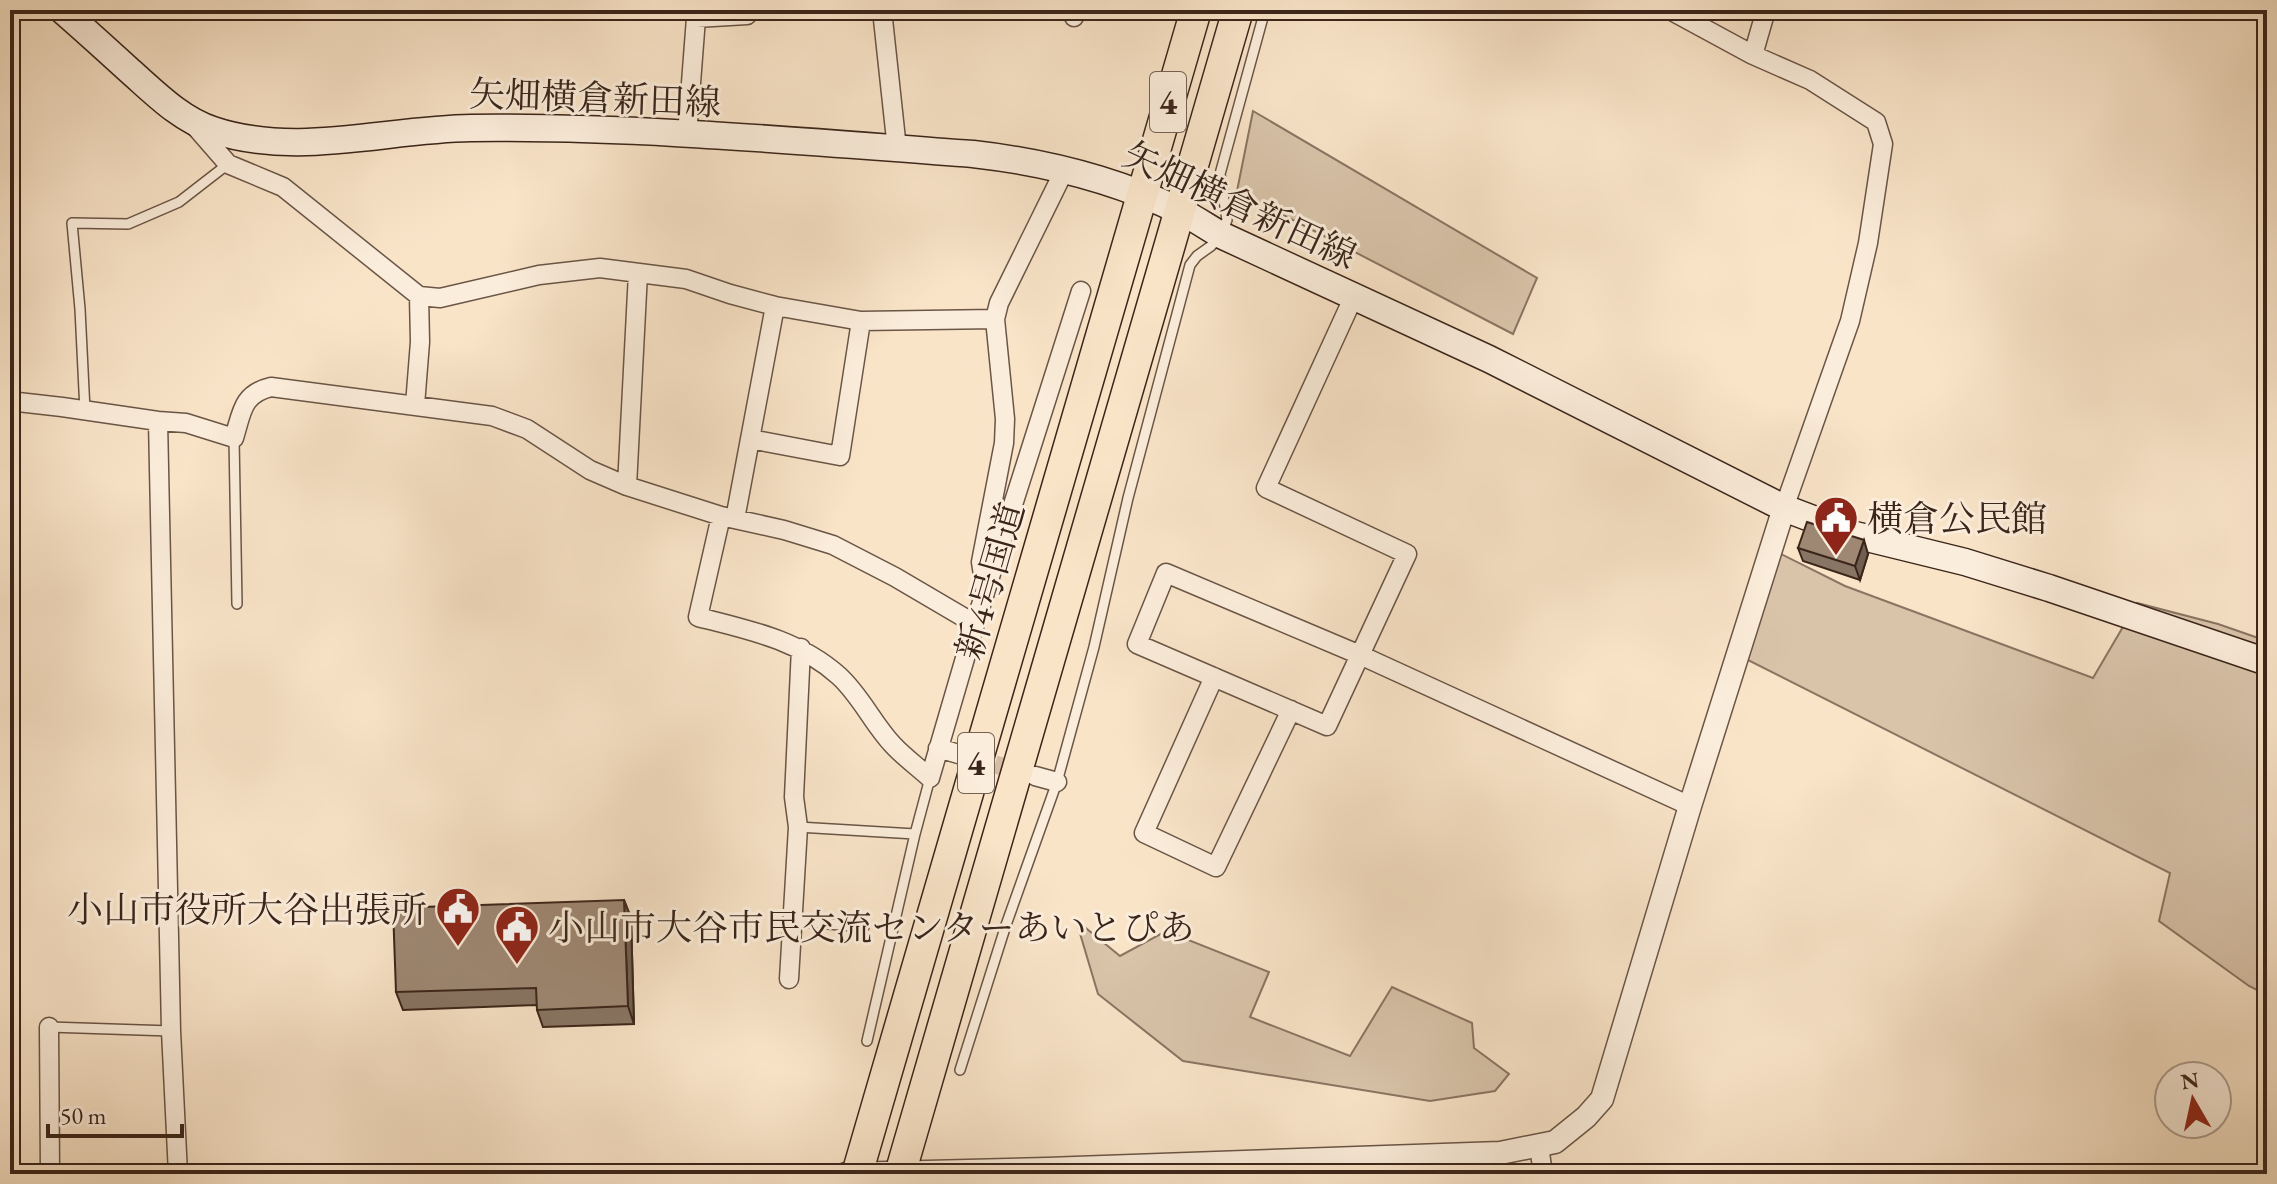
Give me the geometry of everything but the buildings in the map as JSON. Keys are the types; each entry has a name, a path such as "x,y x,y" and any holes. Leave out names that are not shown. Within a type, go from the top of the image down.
{"highway":[{"name":"新4号国道","path":"857,1174 1196,10"},
{"name":"4","path":"901,1173 1238,10"}],"main road":[{"name":"矢畑横倉新田線","path":"62,10 166,104 192,122 231,136 296,141 467,128 568,129 897,149 1012,159 1065,169 1180,210 1221,235 1489,359 1784,508 1855,535 1965,562 2049,588 2267,662"}],"street":[{"path":"882,10 897,149"},
{"path":"846,1174 1047,1172 1500,1153 1555,1142 1586,1117 1602,1099 1784,508 1850,321 1868,243 1883,144 1876,122 1810,80 1753,55 1670,10"},
{"path":"1753,55 1766,10"},
{"path":"687,135 696,18 747,15"},
{"path":"192,122 228,164 283,187 419,296 440,298 539,275 600,268 686,279 775,306 861,321 995,319"},
{"path":"986,590 981,562 1004,443 1005,419 995,319 999,303 1065,169"},
{"path":"627,486 638,273"},
{"path":"775,306 750,439 698,617 770,636 801,648 840,677 869,710 891,744 930,778 975,624 1081,291"},
{"path":"415,405 420,342 419,296"},
{"path":"1354,296 1266,488 1407,554 1360,655 1327,726 1137,644 1166,573 1360,655 1690,806"},
{"path":"750,439 840,456 861,321"},
{"path":"10,404 18,402 186,423 234,438 249,398 255,391 271,387 492,416 527,429 590,470 627,486 728,518 833,545 975,624"},
{"path":"158,421 171,1031 178,1174"},
{"path":"789,979 798,827 794,797 801,648"},
{"path":"1214,677 1144,833 1216,867 1291,710"},
{"path":"938,748 962,755"},
{"path":"1035,776 1057,782"},
{"path":"49,1027 50,1174"},
{"path":"1539,1146 1543,1174"}],"lane":[{"path":"960,1070 1006,925 1057,782 1190,265 1221,235 1227,220 1220,174 1265,10"},
{"path":"85,411 72,223 128,224 179,202 228,164"},
{"path":"234,438 237,604"},
{"path":"867,1041 930,778"},
{"path":"798,827 915,834"},
{"path":"792,921 864,927"},
{"path":"49,1027 171,1031"}],"shaded area":[{"path":"1253,111 1537,278 1513,334 1237,191"},
{"path":"1763,545 1845,586 2093,678 2137,603 2218,624 2267,641 2267,995 2249,986 2159,921 2170,873 1728,650"},
{"path":"1076,920 1120,956 1166,931 1269,972 1250,1017 1350,1056 1392,987 1472,1023 1474,1048 1509,1074 1495,1091 1430,1101 1183,1061 1098,994"}],"tunnel":[{"path":"969,757 1025,773"}],"place":[{"name":"横倉公民館","path":"1836,557"},
{"name":"小山市役所大谷出張所","path":"458,948"},
{"name":"小山市大谷市民交流センターあいとぴあ","path":"517,966"}]}
